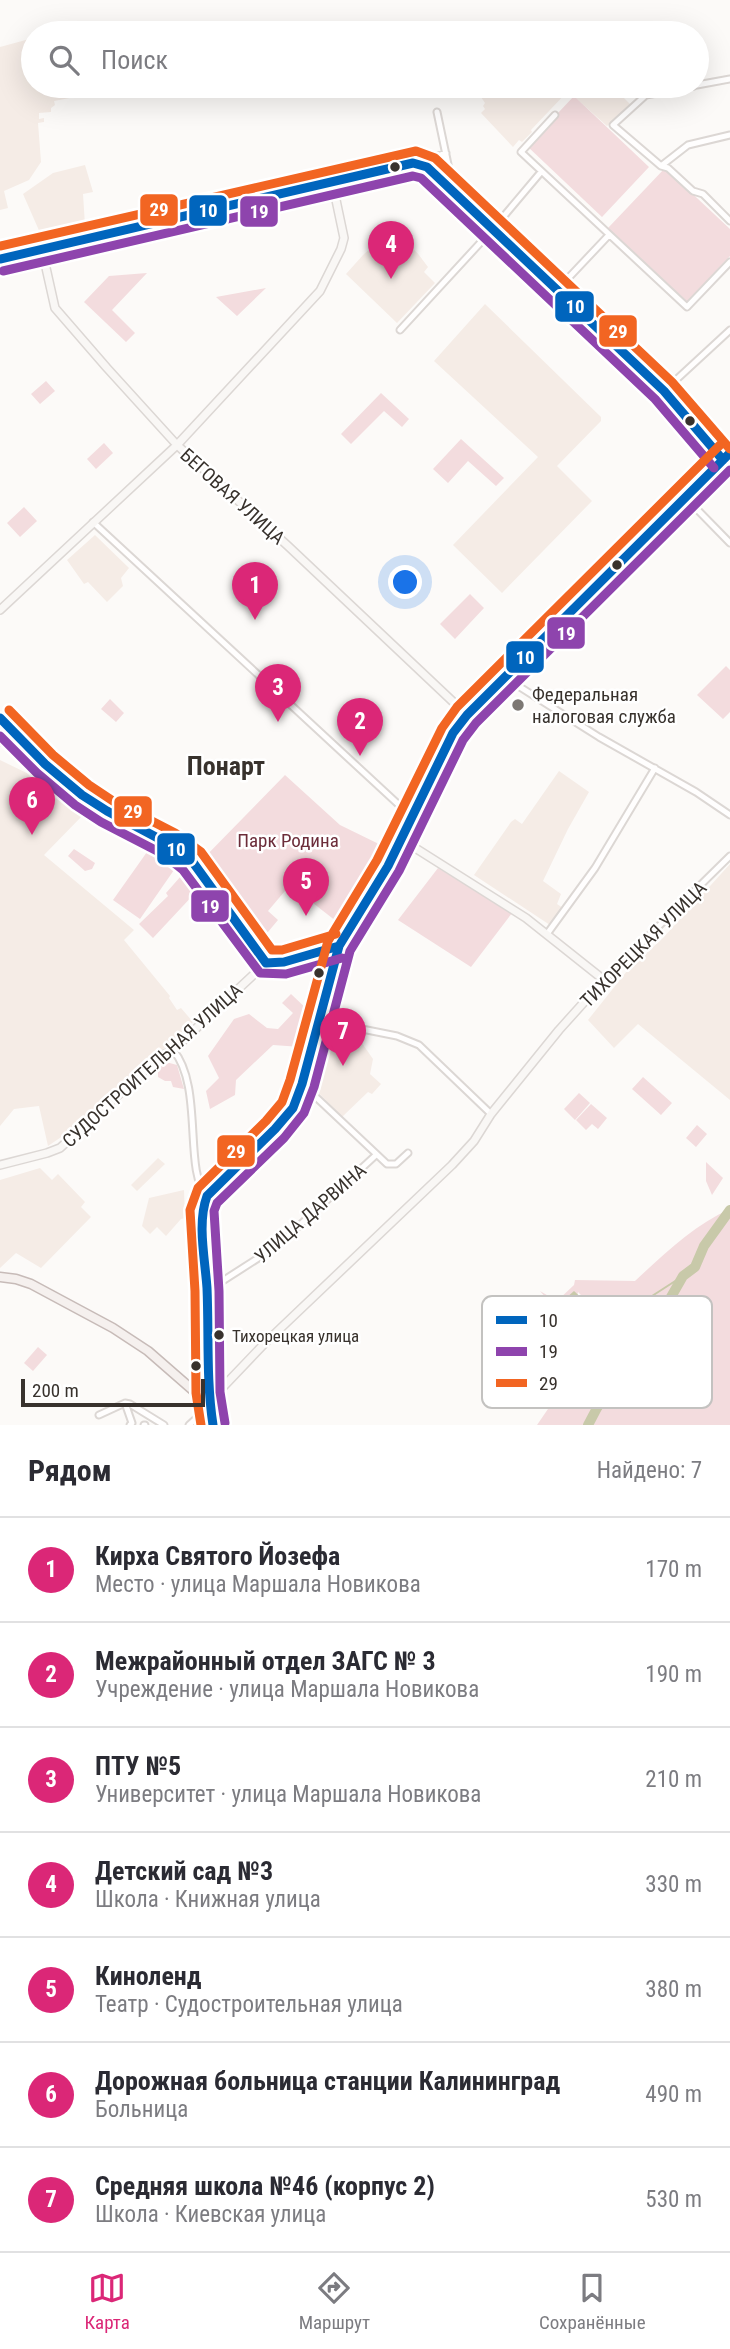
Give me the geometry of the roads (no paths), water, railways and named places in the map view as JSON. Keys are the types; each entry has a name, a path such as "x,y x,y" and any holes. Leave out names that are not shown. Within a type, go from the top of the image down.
{"main road":[{"path":"213,1425 208,1393 207,1291 202,1209 207,1196 289,1113 302,1084 339,946 388,866 453,733 467,715 730,453"},
{"path":"0,1278 31,1284 113,1328 148,1351 195,1392 208,1393"}],"street":[{"path":"709,83 730,79"},
{"path":"644,98 613,125 661,166 668,168 694,191 703,194 730,221"},
{"path":"437,112 454,193"},
{"path":"555,115 521,152 687,307 730,262"},
{"path":"661,166 688,145 730,135"},
{"path":"0,260 446,153"},
{"path":"413,163 427,167 558,289 664,391 723,460"},
{"path":"400,330 493,229 541,172"},
{"path":"0,610 177,445 322,287 344,238 332,181"},
{"path":"558,289 608,236"},
{"name":"БЕГОВАЯ УЛИЦА","path":"42,250 55,308 177,445 467,715"},
{"path":"664,391 730,330"},
{"path":"685,497 730,543"},
{"path":"93,522 412,817"},
{"path":"504,677 730,815"},
{"path":"0,718 32,752 93,803 161,838 192,861 267,963 284,962 339,946"},
{"path":"0,741 32,752"},
{"path":"547,934 595,868 654,768"},
{"path":"401,839 468,879 547,934 604,980"},
{"name":"ТИХОРЕЦКАЯ УЛИЦА","path":"208,1393 223,1387 264,1344 436,1182 474,1141 491,1114 604,980 730,856"},
{"name":"СУДОСТРОИТЕЛЬНАЯ УЛИЦА","path":"0,1165 60,1148 162,1056 173,1050 267,963"},
{"path":"323,1006 330,1008 357,1028 397,1036 419,1045 491,1114"},
{"path":"173,1050 179,1058 190,1092 197,1172 200,1188 207,1196"},
{"name":"УЛИЦА ДАРВИНА","path":"302,1084 387,1164 396,1164 408,1153"},
{"name":"УЛИЦА ДАРВИНА","path":"207,1291 277,1246 376,1155"},
{"path":"125,1403 132,1423 130,1425"},
{"path":"99,1415 125,1403 164,1425"},
{"path":"190,1425 200,1415 209,1411"}],"waterway":[{"path":"672,1296 683,1276 695,1267 704,1246 730,1210"},
{"path":"652,1296 683,1276"},
{"path":"588,1425 597,1408"}],"place":[{"name":"Детский сад №3","path":"391,279"},
{"name":"Кирха Святого Йозефа","path":"255,620"},
{"name":"Федеральная налоговая служба","path":"518,705"},
{"name":"ПТУ №5","path":"278,722"},
{"name":"Межрайонный отдел ЗАГС № 3","path":"360,756"},
{"name":"Дорожная больница станции Калининград","path":"32,835"},
{"name":"Киноленд","path":"306,916"},
{"name":"Средняя школа №46 (корпус 2)","path":"343,1066"},
{"name":"Тихорецкая улица","path":"219,1335"}],"district":[{"name":"Понарт","path":"226,766"}],"park label":[{"name":"Парк Родина","path":"288,840"}]}
